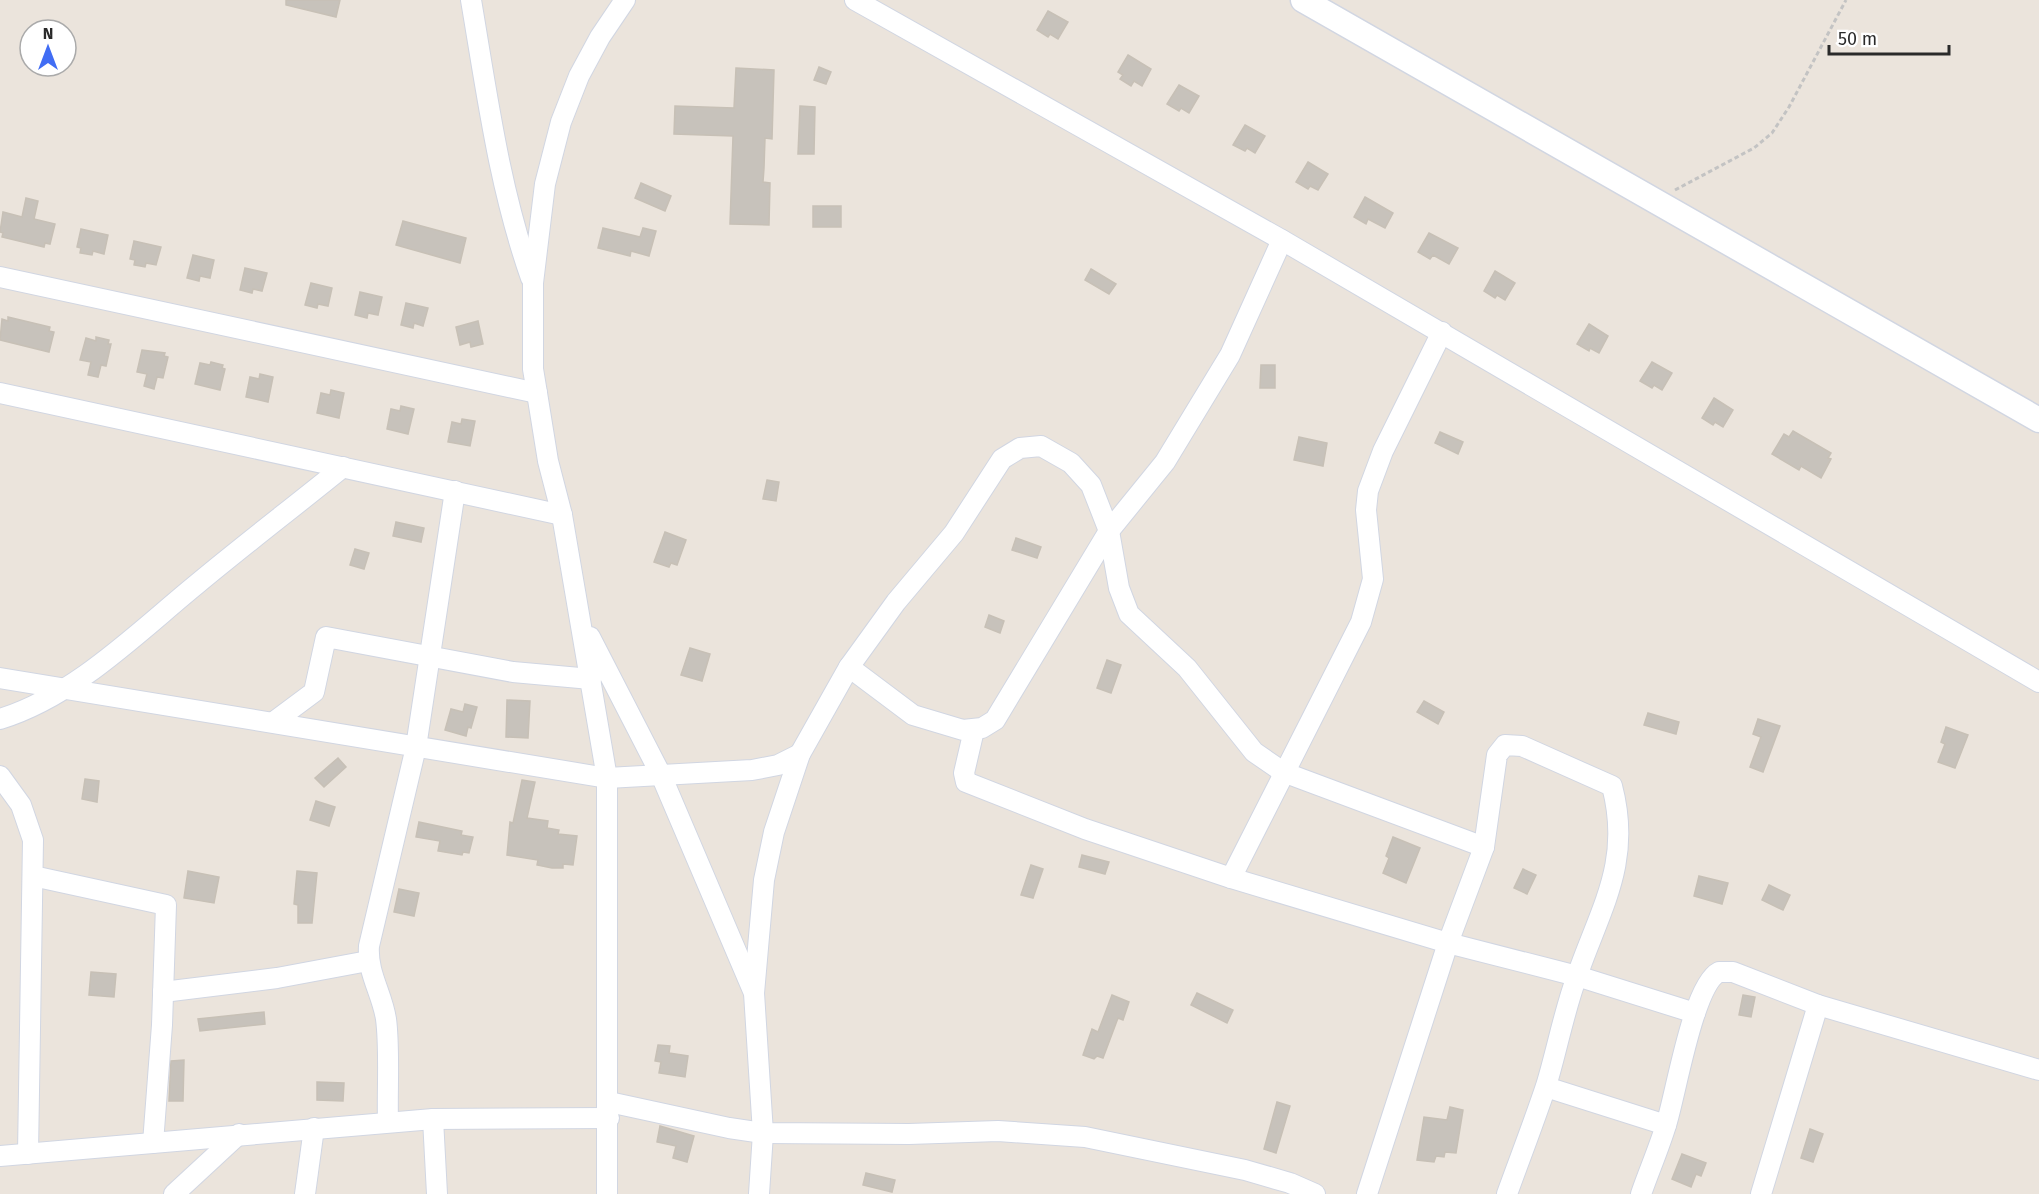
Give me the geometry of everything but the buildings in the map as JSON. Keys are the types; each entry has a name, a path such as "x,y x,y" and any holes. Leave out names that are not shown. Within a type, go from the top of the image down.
{"street":[{"path":"471,0 497,160 508,207 532,283"},
{"path":"608,1194 607,778 591,679 561,515 548,460 533,369 532,283 545,183 561,122 579,76 600,37 625,0"},
{"path":"855,0 1442,332 2039,682"},
{"path":"1303,0 2039,420"},
{"path":"849,667 913,715 963,730 974,730 995,720 1110,531 1165,462 1230,355 1282,240"},
{"path":"0,277 537,393"},
{"path":"1231,878 1361,622 1373,579 1366,510 1368,491 1383,452 1442,332"},
{"path":"0,393 561,515"},
{"path":"759,1194 763,1133 754,993 764,880 774,832 800,754 849,667 908,586 954,533 1002,459 1020,448 1041,446 1071,463 1091,485 1110,531 1119,588 1129,614 1187,668 1254,752 1283,772 1484,847"},
{"path":"0,719 13,715 62,688 125,646 196,584 343,467"},
{"path":"388,1122 386,1021 368,961 371,936 416,747 455,492"},
{"path":"580,619 661,776 754,993"},
{"path":"275,722 314,692 326,637 513,672 591,679"},
{"path":"0,678 275,722 351,738 607,778 752,770 778,765 800,754"},
{"path":"974,730 964,773 966,782 1085,829 1231,878 1448,944 1576,976 1695,1013"},
{"path":"1367,1194 1448,944 1484,847 1497,755 1505,745 1522,746 1612,786 1618,811 1618,858 1604,909 1576,976 1546,1087 1507,1194"},
{"path":"0,776 21,805 33,840 28,1154"},
{"path":"33,876 166,905 153,1143"},
{"path":"163,992 277,978 368,961"},
{"path":"1641,1194 1666,1125 1695,1013 1712,975 1725,971 1818,1005 2039,1070"},
{"path":"1761,1194 1818,1005"},
{"path":"1546,1087 1666,1125"},
{"path":"0,1156 388,1122 609,1110 763,1133 909,1134 998,1131 1085,1137 1245,1170 1289,1188 1315,1194"},
{"path":"433,1119 437,1194"},
{"path":"305,1194 314,1128"},
{"path":"174,1194 239,1134"}],"path":[{"path":"1654,201 1754,148 1772,133 1789,107 1846,0"}]}
